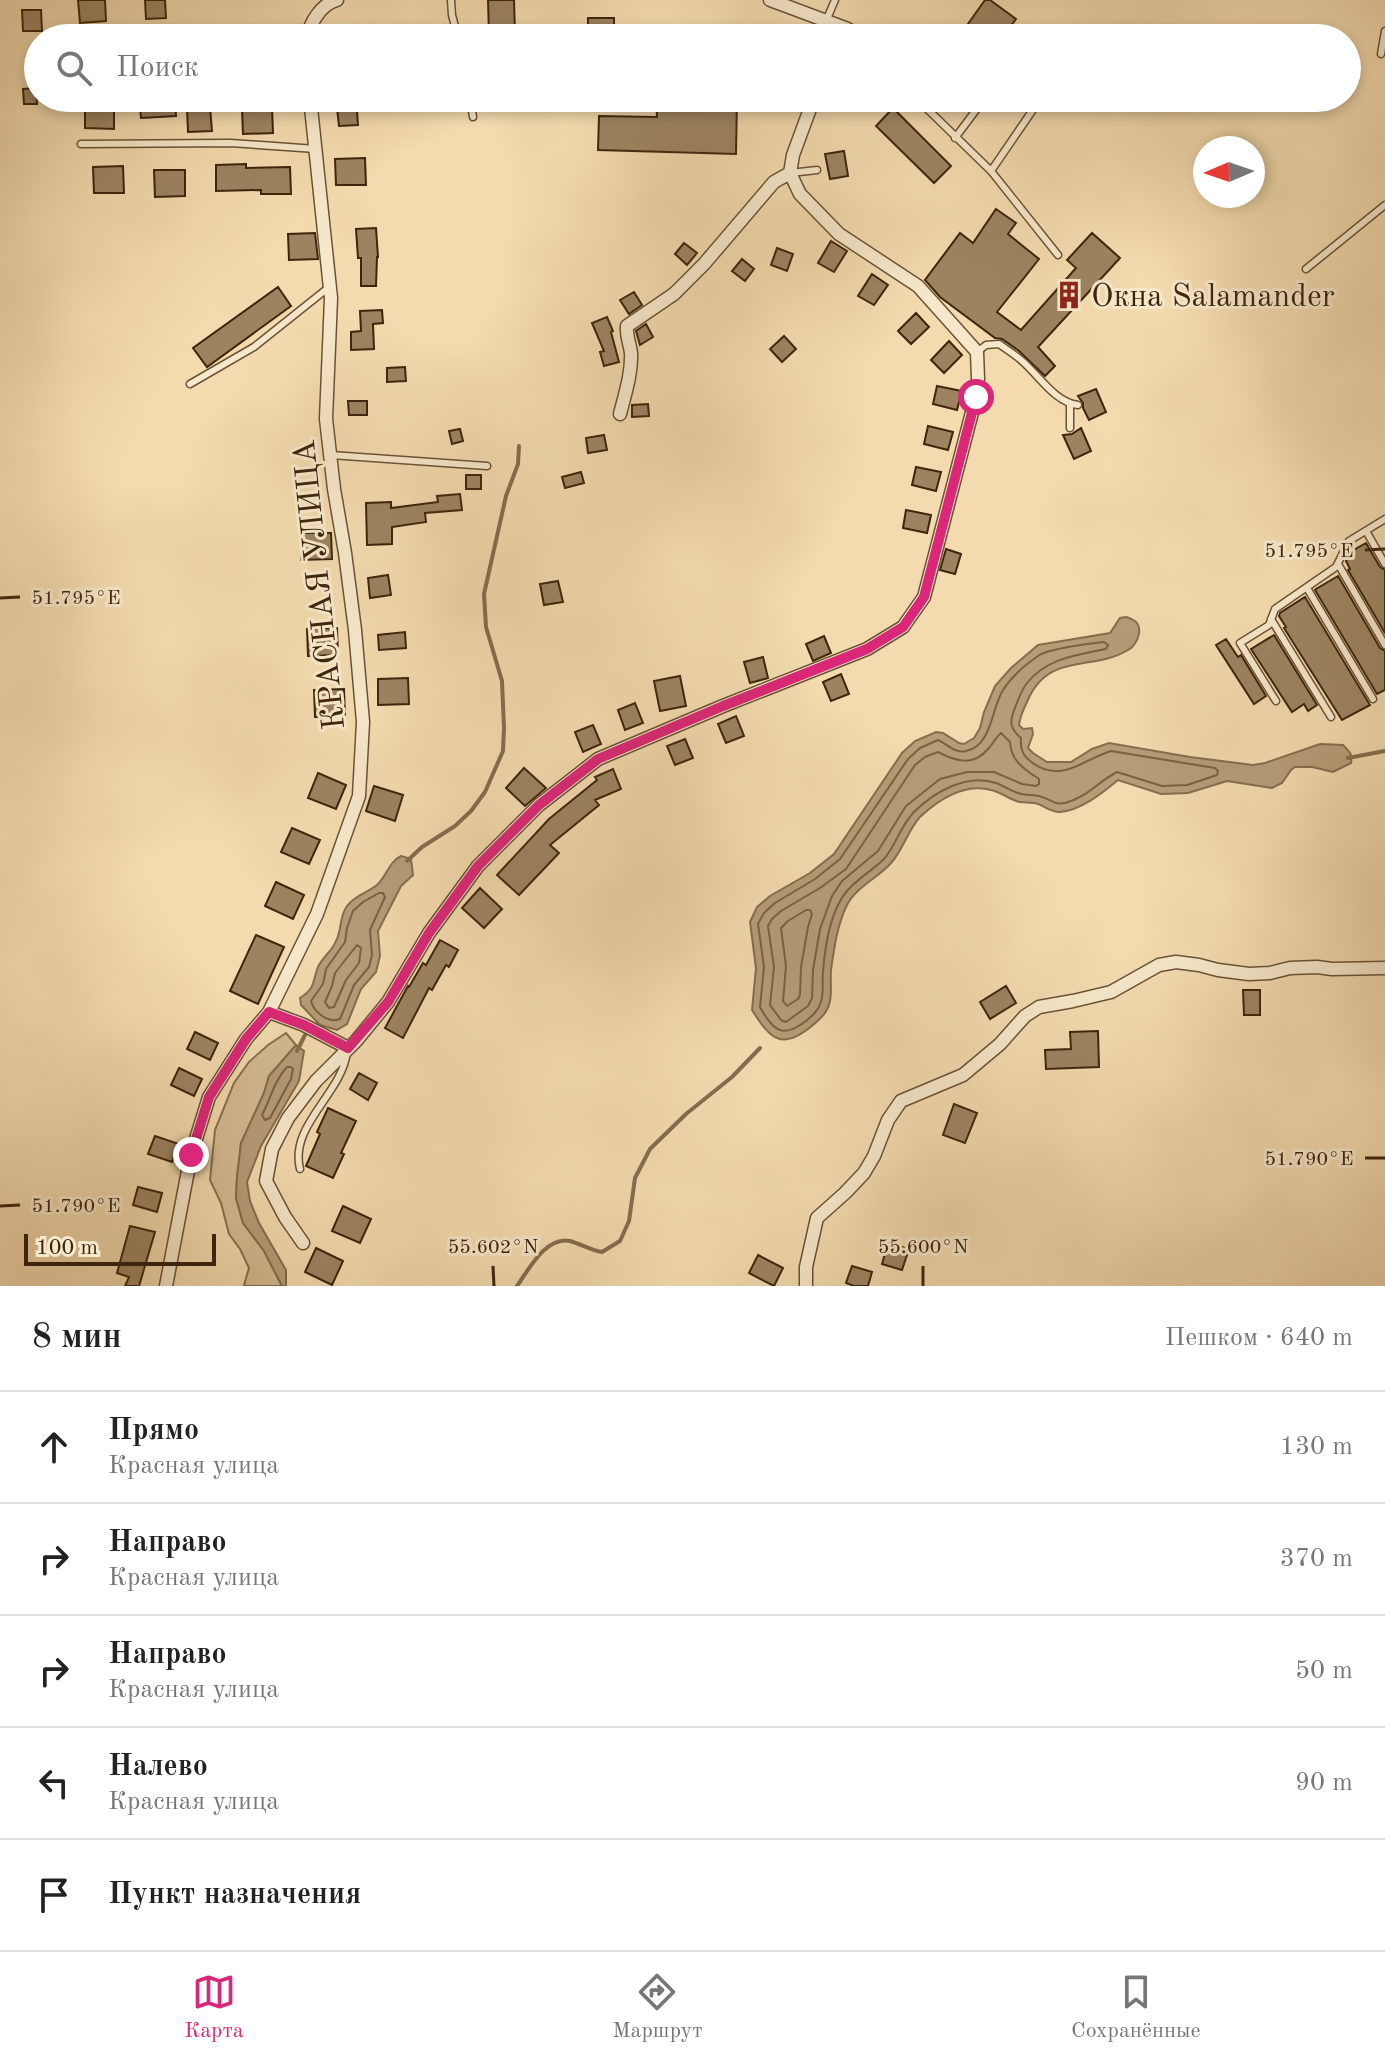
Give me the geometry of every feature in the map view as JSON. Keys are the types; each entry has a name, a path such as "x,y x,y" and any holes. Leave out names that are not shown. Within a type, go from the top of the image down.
{"street":[{"path":"311,24 328,2 337,0"},
{"path":"770,0 831,24"},
{"name":"КРАСНАЯ УЛИЦА","path":"166,1286 191,1155 209,1097 246,1039 269,1012 317,914 359,796 363,722 347,569 326,419 331,298 312,112"},
{"path":"303,1243 266,1181 272,1149 288,1118 316,1081 388,1002 429,933 478,866 539,805 598,759 867,649 903,627 924,597 976,397 977,352 918,286 839,234 800,194 790,173 809,112"},
{"path":"620,414 630,364 627,326 674,294 774,182 790,173"},
{"path":"806,1286 806,1267 817,1218 864,1173 888,1120 901,1101 963,1075 1000,1044 1025,1016 1039,1007 1111,992 1159,965 1176,962 1249,974 1290,968 1385,968"},
{"path":"269,1012 304,1025 348,1048"}],"lane":[{"path":"451,0 454,24"},
{"path":"826,21 835,0"},
{"path":"1381,54 1385,31"},
{"path":"472,112 473,117"},
{"path":"930,112 991,171 1058,255"},
{"path":"955,138 974,112"},
{"path":"991,171 1031,112"},
{"path":"81,144 231,143 316,149"},
{"path":"790,173 817,170"},
{"path":"1306,269 1385,205"},
{"path":"190,384 254,347 330,287"},
{"path":"977,352 986,345 999,344 1022,361 1049,389 1070,404 1078,405"},
{"path":"1070,404 1070,428"},
{"path":"330,455 487,466"},
{"path":"1276,701 1240,643 1269,625 1275,609 1338,564 1349,541 1385,519"},
{"path":"1366,531 1385,564"},
{"path":"1338,564 1385,645"},
{"path":"1307,588 1373,699"},
{"path":"1271,619 1331,717"},
{"path":"300,1169 297,1157 304,1132 336,1085 346,1064 348,1048"}],"shaded area":[{"path":"286,1033 296,1045 269,1076 241,1143 236,1198 243,1223 264,1251 282,1286 247,1286 244,1285 249,1268 229,1234 221,1203 210,1180 215,1130 234,1083 249,1062"}],"water":[{"path":"1126,617 1139,626 1138,638 1131,648 1114,656 1059,669 1036,686 1019,725 1023,729 1032,728 1028,748 1033,753 1047,762 1071,762 1109,743 1253,765 1320,744 1343,745 1351,755 1351,763 1333,772 1295,767 1282,783 1272,788 1227,781 1188,793 1161,794 1118,780 1084,804 1060,812 981,788 953,794 920,817 891,863 856,893 847,905 836,937 830,1001 824,1014 793,1038 785,1040 771,1035 752,1010 756,968 750,922 757,907 834,854 902,753 915,741 936,732 964,744 974,738 980,728 995,686 1038,645 1110,633 1120,618"},
{"path":"401,856 411,859 413,875 401,886 378,931 380,956 376,972 361,989 347,1024 337,1030 320,1025 301,1005 300,998 311,988 320,964 334,945 347,906 378,884"},
{"path":"296,1045 304,1051 299,1081 261,1146 247,1182 250,1201 259,1223 286,1270 286,1286 282,1286 264,1251 243,1223 236,1198 237,1177 241,1143 269,1076"}],"building":[{"path":"78,0 105,0 106,21 80,23"},
{"path":"145,0 165,0 166,18 146,19"},
{"path":"488,0 514,0 515,24 489,24"},
{"path":"985,0 990,0 1016,19 1012,24 968,24"},
{"path":"22,10 41,10 42,24 24,24 23,31"},
{"path":"588,18 614,18 614,24 588,24"},
{"path":"85,112 114,112 114,129 85,128"},
{"path":"140,112 176,112 176,116 141,118"},
{"path":"187,112 210,112 212,131 188,132"},
{"path":"242,112 272,112 273,133 243,134"},
{"path":"337,112 357,112 358,125 339,126"},
{"path":"657,112 737,112 736,154 598,150 599,116 657,117"},
{"path":"889,112 897,112 951,166 934,183 876,126"},
{"path":"844,151 848,176 830,179 825,154"},
{"path":"365,158 366,185 336,185 335,159"},
{"path":"246,164 246,168 290,167 291,194 261,194 261,190 216,191 216,165"},
{"path":"123,166 124,193 94,193 93,167"},
{"path":"154,170 185,170 185,196 155,197"},
{"path":"996,209 1016,223 1008,234 1039,259 997,312 1021,330 1076,268 1067,260 1092,233 1120,258 1038,347 1055,366 1045,376 1019,351 1002,339 995,338 940,297 925,280 960,233 973,243"},
{"path":"376,228 376,286 361,286 361,258 358,258 356,229"},
{"path":"315,233 318,259 289,260 288,234"},
{"path":"831,241 847,251 834,272 818,263"},
{"path":"684,243 697,253 687,265 675,254"},
{"path":"777,248 793,254 787,271 771,265"},
{"path":"742,259 754,269 745,281 732,271"},
{"path":"872,274 888,285 874,305 858,296"},
{"path":"278,287 291,306 207,367 193,348"},
{"path":"634,292 642,305 629,314 620,300"},
{"path":"382,310 383,323 373,324 374,349 351,350 351,332 361,331 360,311"},
{"path":"916,313 929,327 911,344 898,331"},
{"path":"607,317 619,362 604,366 600,352 604,351 592,323"},
{"path":"646,324 653,337 640,345 636,331"},
{"path":"784,336 796,349 782,362 770,349"},
{"path":"949,341 962,355 944,373 931,360"},
{"path":"405,367 406,381 387,382 387,368"},
{"path":"937,386 962,391 957,410 933,404"},
{"path":"1096,389 1106,412 1089,420 1078,396"},
{"path":"348,401 367,401 367,415 349,415"},
{"path":"648,404 649,416 632,417 632,405"},
{"path":"928,426 953,432 948,450 924,444"},
{"path":"1081,428 1091,451 1074,459 1063,435"},
{"path":"460,429 463,441 452,444 449,431"},
{"path":"604,435 607,450 588,453 586,438"},
{"path":"916,467 941,472 936,491 912,485"},
{"path":"581,472 584,483 565,488 562,477"},
{"path":"466,475 481,475 481,489 466,489"},
{"path":"460,494 462,510 425,513 426,522 392,527 392,544 367,545 366,503 391,502 391,508 438,502 437,496"},
{"path":"906,510 931,515 927,533 903,528"},
{"path":"301,533 331,533 332,559 301,560"},
{"path":"1366,543 1385,570 1385,633 1348,570 1346,561 1350,552"},
{"path":"946,549 961,554 955,574 940,570"},
{"path":"388,575 391,595 370,598 368,578"},
{"path":"1338,576 1380,648 1385,651 1385,690 1377,694 1315,590"},
{"path":"558,581 563,602 544,605 540,584"},
{"path":"1305,597 1370,705 1342,720 1279,616"},
{"path":"337,628 338,655 308,656 307,629"},
{"path":"405,632 406,648 379,650 378,635"},
{"path":"1274,635 1317,705 1308,711 1304,704 1292,712 1251,649"},
{"path":"824,636 831,653 813,661 806,644"},
{"path":"1226,639 1238,657 1241,655 1266,696 1254,704 1216,645"},
{"path":"763,657 768,678 750,683 744,662"},
{"path":"841,674 849,694 831,701 823,682"},
{"path":"680,676 686,706 660,711 654,681"},
{"path":"408,678 409,704 378,705 378,679"},
{"path":"344,689 345,716 315,717 314,690"},
{"path":"635,703 643,723 625,730 618,710"},
{"path":"736,716 744,736 726,743 718,724"},
{"path":"593,725 601,744 583,752 575,732"},
{"path":"685,739 693,758 675,765 667,746"},
{"path":"524,768 546,788 525,806 506,788"},
{"path":"613,769 621,789 595,800 599,805 550,845 559,853 519,895 497,875 549,819 597,780 595,777"},
{"path":"318,773 346,785 336,809 308,798"},
{"path":"374,786 403,795 395,821 366,811"},
{"path":"292,828 320,840 309,864 281,852"},
{"path":"276,882 304,895 293,919 265,906"},
{"path":"480,888 502,909 484,928 462,908"},
{"path":"256,935 284,947 258,1004 230,991"},
{"path":"440,940 458,950 432,990 429,988 403,1038 385,1028 408,986 423,963 426,965"},
{"path":"1006,986 1016,1003 990,1019 980,1002"},
{"path":"1243,990 1260,990 1260,1015 1244,1015"},
{"path":"1098,1031 1099,1067 1046,1069 1045,1050 1071,1049 1070,1032"},
{"path":"195,1032 218,1043 210,1060 187,1049"},
{"path":"179,1068 202,1079 194,1096 171,1085"},
{"path":"359,1073 377,1083 368,1100 350,1089"},
{"path":"954,1104 977,1113 965,1143 943,1135"},
{"path":"328,1108 356,1121 333,1178 306,1166"},
{"path":"155,1136 179,1144 172,1162 148,1154"},
{"path":"138,1187 162,1193 157,1212 133,1205"},
{"path":"343,1206 371,1219 360,1243 332,1231"},
{"path":"130,1226 155,1232 139,1286 125,1286 129,1277 117,1273"},
{"path":"888,1243 909,1249 902,1270 882,1264"},
{"path":"316,1248 343,1261 332,1285 305,1272"},
{"path":"758,1255 783,1268 774,1286 749,1273"},
{"path":"852,1266 872,1272 868,1286 846,1283"}],"waterway":[{"path":"407,861 471,811 485,792 503,751 502,681 486,627 484,594 506,496 518,464 519,446"},
{"path":"1348,758 1385,751"},
{"path":"297,1051 305,1035"},
{"path":"517,1286 539,1255 553,1244 570,1241 602,1252 620,1241 629,1221 635,1178 650,1149 686,1114 732,1077 760,1048"}],"place":[{"name":"Окна Salamander","path":"1069,295"}],"route":[{"path":"191,1155 209,1097 246,1039 269,1012 304,1025 348,1048 388,1002 429,933 478,866 539,805 598,759 867,649 903,627 924,597 976,397"}]}
